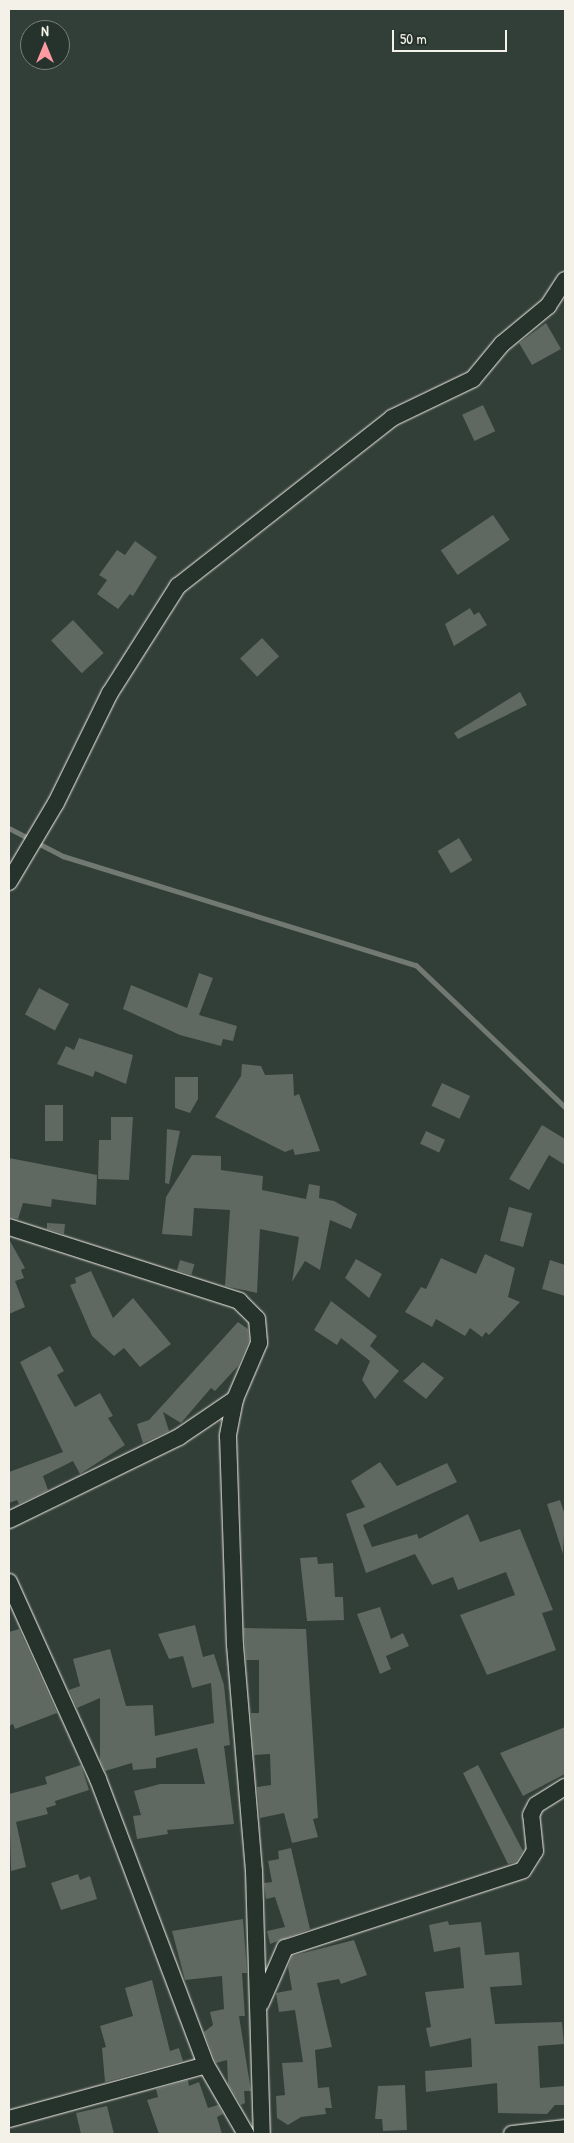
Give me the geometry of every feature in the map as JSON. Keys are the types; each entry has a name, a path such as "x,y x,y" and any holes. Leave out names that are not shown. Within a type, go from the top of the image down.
{"street":[{"path":"9,882 56,803 110,694 178,586 392,418 473,379 502,344 548,306 565,280"},
{"path":"9,1227 238,1301 257,1319 259,1343 235,1399 228,1436 235,1645 254,1872 262,2134"},
{"path":"9,1520 179,1437 235,1399"},
{"path":"9,1582 98,1778 206,2066 246,2134"},
{"path":"259,2007 285,1948 523,1870 535,1852 531,1815 536,1805 565,1787"},
{"path":"9,2119 206,2066"},
{"path":"512,2134 565,2128"}],"building":[{"path":"546,323 561,349 532,365 519,343"},
{"path":"483,405 495,431 474,441 462,415"},
{"path":"493,515 510,540 458,575 441,550"},
{"path":"135,541 157,557 133,596 130,594 118,609 97,594 107,580 99,575 117,550 125,555"},
{"path":"470,608 474,615 479,612 487,625 454,646 445,624"},
{"path":"73,620 104,653 82,673 51,640"},
{"path":"262,638 279,656 257,677 240,658"},
{"path":"520,692 527,705 458,739 454,733"},
{"path":"459,838 472,860 451,873 438,851"},
{"path":"199,973 213,978 199,1015 237,1026 233,1041 223,1039 221,1046 180,1035 123,1009 131,985 187,1008"},
{"path":"39,988 69,1004 55,1030 25,1014"},
{"path":"79,1038 133,1055 126,1084 95,1071 93,1077 57,1064 66,1046 74,1050"},
{"path":"242,1064 261,1066 265,1075 293,1074 294,1096 299,1094 320,1151 295,1155 293,1149 285,1152 215,1117 241,1076"},
{"path":"175,1077 198,1077 198,1099 190,1113 175,1108"},
{"path":"442,1083 470,1096 460,1119 431,1106"},
{"path":"45,1105 63,1105 63,1141 45,1141"},
{"path":"111,1117 133,1117 129,1180 98,1179 99,1140 111,1140"},
{"path":"542,1125 565,1139 565,1165 549,1155 529,1190 509,1179"},
{"path":"167,1129 180,1131 169,1184 165,1183"},
{"path":"426,1131 445,1140 439,1153 420,1144"},
{"path":"192,1155 221,1156 221,1170 263,1176 262,1190 306,1199 309,1184 320,1186 319,1198 334,1201 357,1214 351,1229 330,1220 320,1270 305,1261 292,1282 299,1237 260,1229 257,1293 225,1286 230,1210 194,1208 192,1236 162,1234 166,1197"},
{"path":"9,1158 97,1175 96,1205 52,1199 51,1207 23,1203 18,1219 9,1217"},
{"path":"509,1207 532,1213 523,1247 500,1241"},
{"path":"47,1223 65,1224 64,1234 47,1229"},
{"path":"10,1241 25,1268 21,1270 24,1278 15,1281 25,1307 9,1314"},
{"path":"485,1254 515,1268 508,1297 520,1302 489,1335 486,1332 482,1337 470,1328 465,1336 436,1319 432,1327 405,1312 421,1287 426,1289 441,1258 476,1274"},
{"path":"356,1259 382,1274 369,1298 345,1278"},
{"path":"180,1260 194,1264 191,1275 177,1271"},
{"path":"550,1260 565,1265 565,1296 542,1289"},
{"path":"91,1271 113,1318 133,1298 171,1344 140,1367 124,1348 114,1356 92,1336 70,1285 76,1283 75,1278"},
{"path":"331,1301 377,1336 370,1346 399,1371 375,1399 362,1380 370,1361 341,1338 337,1345 314,1330"},
{"path":"238,1322 248,1329 249,1341 238,1366 215,1391 211,1388 181,1423 163,1412 169,1431 143,1443 137,1424 149,1420"},
{"path":"50,1346 64,1371 57,1375 75,1407 100,1393 113,1416 108,1418 125,1445 80,1474 73,1461 43,1476 48,1490 19,1504 17,1500 9,1503 9,1472 63,1452 20,1362"},
{"path":"423,1362 444,1378 426,1399 403,1381"},
{"path":"380,1462 397,1486 447,1463 457,1482 363,1525 372,1547 417,1534 419,1539 468,1514 480,1542 520,1529 553,1610 542,1613 556,1650 487,1675 460,1615 515,1595 506,1572 458,1590 453,1577 432,1585 415,1554 366,1573 346,1514 365,1507 351,1481"},
{"path":"560,1500 565,1515 563,1554 547,1504"},
{"path":"317,1557 318,1564 333,1563 335,1597 343,1597 344,1620 307,1621 300,1558"},
{"path":"380,1607 391,1639 403,1633 409,1646 386,1656 391,1669 380,1674 357,1614"},
{"path":"195,1625 203,1657 214,1654 224,1685 230,1745 224,1746 234,1824 167,1830 168,1834 137,1839 133,1816 141,1815 134,1791 160,1784 205,1784 197,1748 156,1758 156,1768 133,1770 132,1763 105,1771 100,1760 100,1698 77,1708 69,1690 80,1686 73,1659 110,1649 126,1706 153,1705 155,1736 214,1723 211,1683 192,1688 183,1656 169,1659 158,1634"},
{"path":"244,1628 306,1629 318,1818 313,1819 318,1837 292,1843 284,1813 260,1818 257,1787 271,1785 270,1754 254,1755 251,1713 259,1713 259,1660 246,1660"},
{"path":"19,1629 57,1713 15,1729 13,1724 9,1726 9,1632"},
{"path":"565,1727 565,1774 523,1796 500,1753"},
{"path":"81,1765 89,1790 55,1801 56,1805 46,1808 48,1814 16,1822 26,1867 11,1871 9,1794 47,1784 45,1777"},
{"path":"478,1765 523,1851 516,1862 508,1864 463,1773"},
{"path":"291,1848 310,1929 270,1944 267,1931 285,1927 275,1897 266,1899 264,1883 272,1882 268,1861 279,1859 278,1851"},
{"path":"78,1874 80,1880 90,1876 97,1899 61,1910 51,1883"},
{"path":"243,1919 247,1973 242,1973 245,2016 239,2016 251,2091 244,2091 245,2103 241,2105 228,2084 227,2060 216,2063 204,2032 213,2025 210,2012 224,2009 222,1976 185,1980 172,1931"},
{"path":"448,1921 449,1925 481,1922 485,1955 519,1952 522,1985 490,1987 495,2024 562,2022 564,2044 538,2046 540,2088 565,2086 565,2105 555,2105 547,2114 498,2113 497,2083 426,2092 425,2071 472,2067 471,2038 430,2047 426,2028 431,2027 425,1992 464,1988 460,1947 434,1952 429,1925"},
{"path":"354,1940 367,1975 341,1984 339,1979 317,1983 332,2047 315,2050 318,2088 329,2087 332,2108 325,2108 326,2114 301,2117 288,2125 277,2118 276,2096 285,2095 282,2063 303,2062 295,2010 279,2012 276,1993 292,1990 288,1967 292,1956"},
{"path":"152,1980 170,2051 179,2048 183,2061 105,2082 102,2048 106,2047 100,2026 133,2016 125,1988"},
{"path":"188,2080 189,2086 199,2082 208,2108 218,2105 223,2114 217,2117 222,2134 159,2134 147,2100 158,2097 156,2089"},
{"path":"405,2085 407,2130 383,2131 382,2119 375,2119 378,2086"},
{"path":"107,2106 114,2134 81,2134 76,2113"}],"waterway":[{"path":"9,828 63,856 416,965 565,1107"}]}
